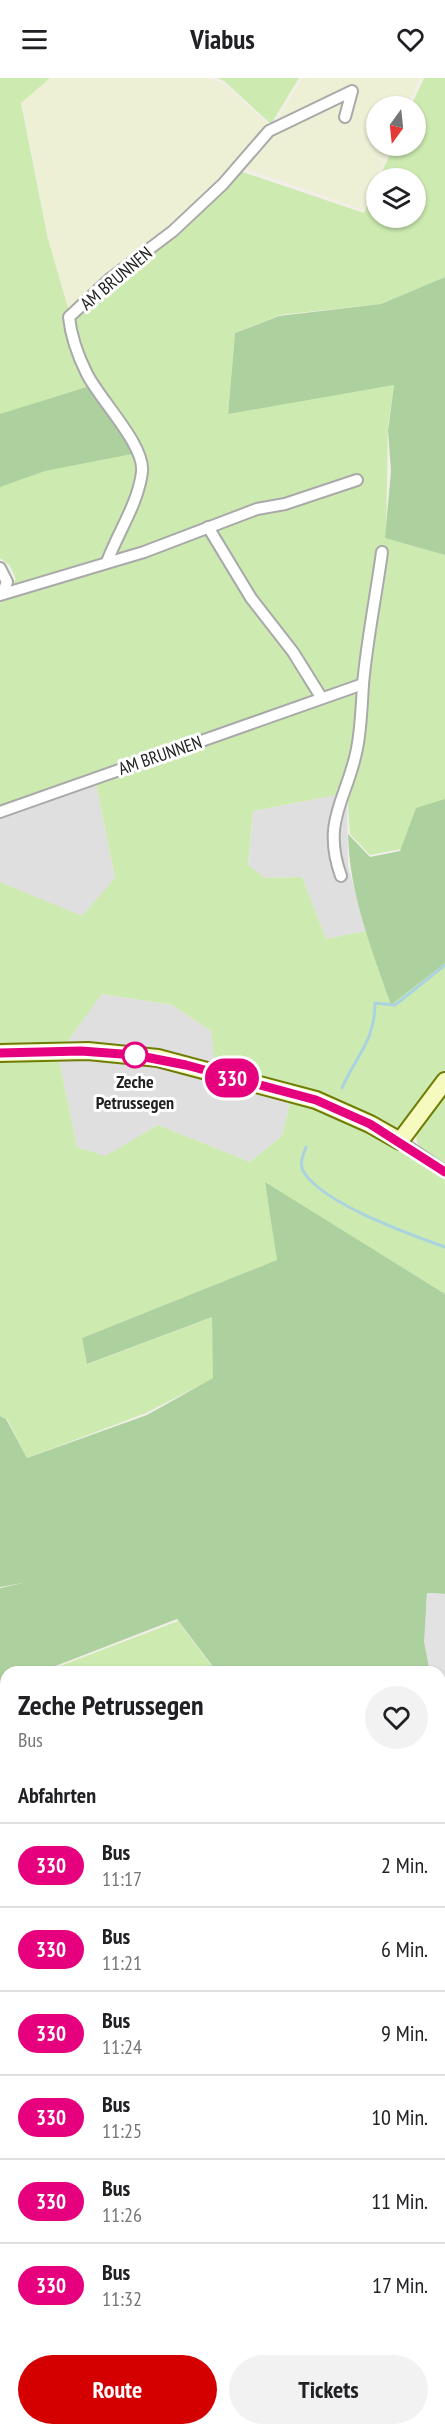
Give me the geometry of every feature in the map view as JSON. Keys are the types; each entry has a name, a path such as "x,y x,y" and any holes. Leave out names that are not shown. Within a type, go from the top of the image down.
{"street":[{"name":"AM BRUNNEN","path":"107,561 136,496 142,469 139,453 87,374 71,335 69,317 111,278 173,231 214,192 269,131 352,91 345,117"},
{"path":"1,595 107,561 144,552 257,509 285,504 357,480"},
{"path":"208,527 256,605 293,652 321,697"},
{"path":"341,876 334,856 334,825 338,803 346,788 358,744 363,684 382,552"},
{"path":"0,568 7,582 1,595"},
{"name":"AM BRUNNEN","path":"0,812 363,684"},
{"path":"0,1053 88,1051 158,1059 316,1100 370,1124 400,1141 445,1172"},
{"path":"400,1141 445,1081"}],"shaded area":[{"path":"96,783 115,878 82,917 0,882 0,815"},
{"path":"347,793 348,866 366,931 326,939 302,877 265,878 248,866 253,811"},
{"path":"101,994 172,1005 211,1031 291,1100 282,1136 250,1162 158,1125 105,1157 77,1147 58,1055"},
{"path":"427,1593 445,1594 445,1666 429,1666 424,1642"}],"green space":[{"path":"0,78 50,78 21,103 48,239 71,318 118,277 210,205 240,171 364,213 366,208 366,228 426,228 426,168 384,168 389,156 426,156 426,96 416,96 424,78 445,78 445,277 381,304 280,315 235,333 228,413 394,385 388,425 386,538 445,555 445,799 401,849 370,855 350,834 347,793 253,811 248,865 265,878 302,877 326,939 366,931 391,1005 445,962 445,1070 404,1125 398,1128 216,1069 211,1031 172,1005 102,994 64,1046 0,1049 0,882 82,916 115,878 96,783 0,810 0,599 16,579 10,566 0,558"},
{"path":"50,78 209,78 224,84 272,127 259,135 217,184 174,223 69,311 49,240 22,102"},
{"path":"217,78 299,78 271,124 224,81"},
{"path":"302,78 420,78 412,96 366,96 366,156 387,156 381,168 366,168 366,203 363,210 241,167 275,123"},
{"path":"445,277 445,555 385,538 391,471 388,430 394,385 228,414 235,333 279,316 381,304"},
{"path":"90,386 103,408 137,453 45,471 0,487 0,414"},
{"path":"445,799 445,963 391,1005 357,900 349,856 348,834 370,857 400,851 416,808"},
{"path":"58,1055 77,1147 105,1156 158,1125 250,1162 282,1136 291,1100 352,1124 409,1156 445,1180 445,1294 265,1183 278,1260 82,1338 88,1364 212,1317 214,1378 146,1413 27,1458 7,1419 0,1416 0,1059"},
{"path":"445,1092 445,1165 424,1151 416,1137 417,1130"},
{"path":"265,1182 445,1294 445,1594 427,1593 425,1641 429,1666 212,1666 177,1619 56,1666 0,1666 0,1588 23,1583 0,1587 0,1416 6,1419 27,1458 147,1415 213,1378 212,1317 87,1364 82,1338 277,1260"},
{"path":"178,1621 212,1666 60,1666"}],"waterway":[{"path":"342,1088 372,1028 375,1003 395,1005 445,965"},
{"path":"306,1147 302,1160 303,1171 316,1186 331,1197 370,1217 445,1247"}],"bus line":[{"name":"330","path":"0,1053 112,1052 186,1065 339,1108 400,1141 445,1172"}],"place":[{"name":"Zeche Petrussegen","path":"135,1055"}]}
